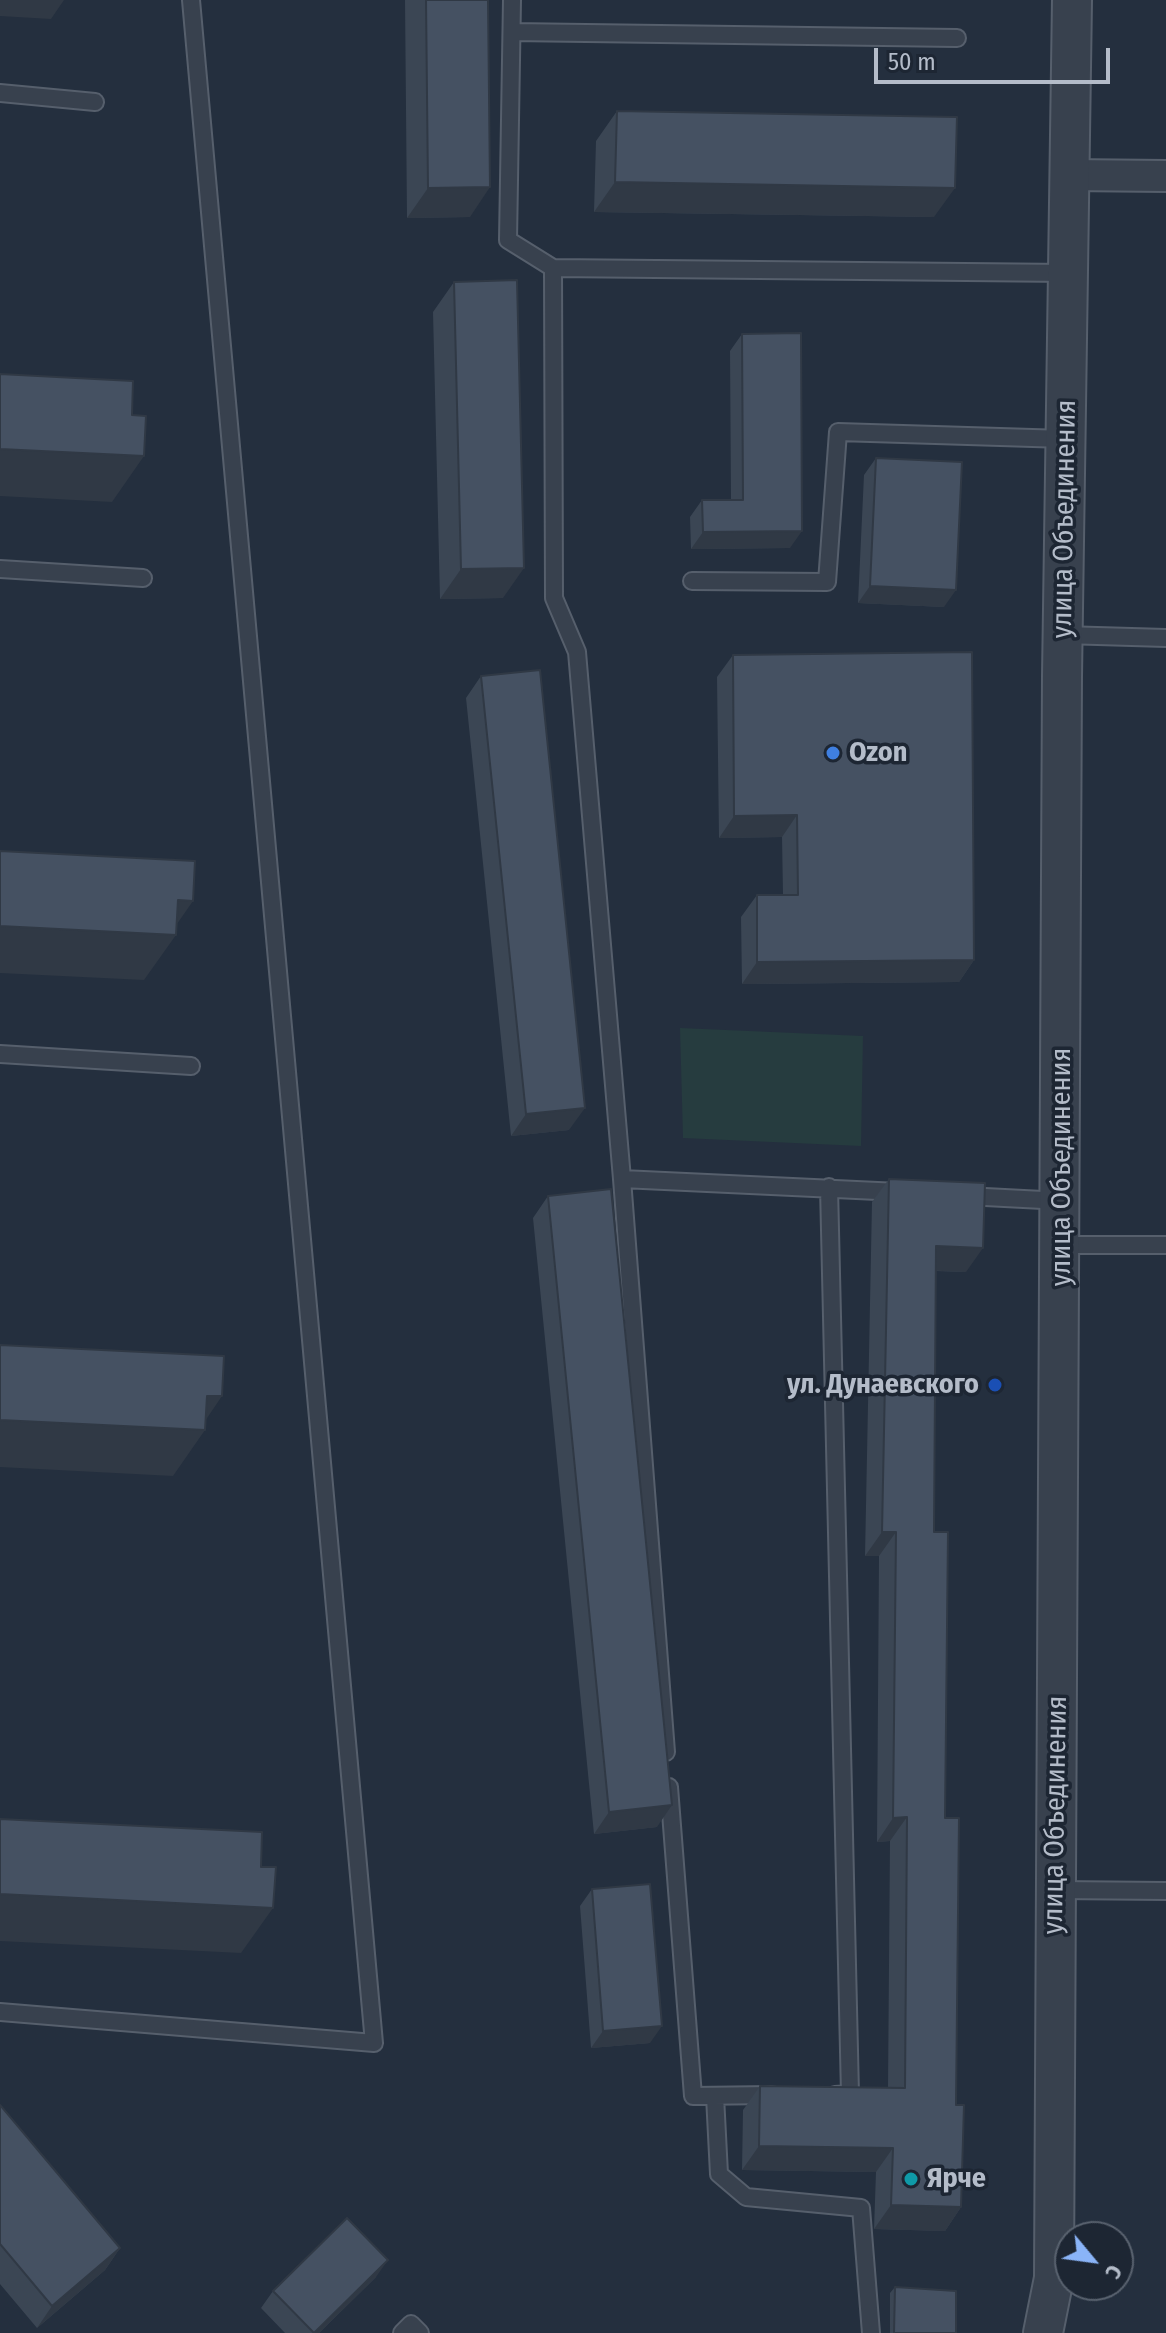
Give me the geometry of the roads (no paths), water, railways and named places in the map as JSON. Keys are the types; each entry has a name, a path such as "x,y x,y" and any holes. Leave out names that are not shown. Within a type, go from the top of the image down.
{"street":[{"name":"улица Объединения","path":"1043,2333 1054,2278 1063,635 1072,0"},
{"path":"1068,175 1166,176"}],"lane":[{"path":"0,2012 374,2043 191,0"},
{"path":"512,0 508,240 553,268 1069,273"},
{"path":"512,32 957,38"},
{"path":"0,93 95,102"},
{"path":"553,268 554,598 577,652 622,1179 693,2096 790,2095"},
{"path":"692,581 827,582 838,432 1065,439"},
{"path":"0,569 143,578"},
{"path":"1063,635 1166,638"},
{"path":"0,1054 191,1066"},
{"path":"622,1179 923,1193"},
{"path":"820,2095 850,2094 829,1187"},
{"path":"954,1195 1062,1201"},
{"path":"1062,1245 1166,1245"},
{"path":"1055,1890 1166,1891"},
{"path":"715,2096 719,2174 746,2197 861,2208 871,2333"},
{"path":"402,2333 411,2324 420,2333"}],"place":[{"name":"Ozon","path":"833,753"},
{"name":"ул. Дунаевского","path":"995,1385"},
{"name":"Ярче","path":"911,2179"}]}
